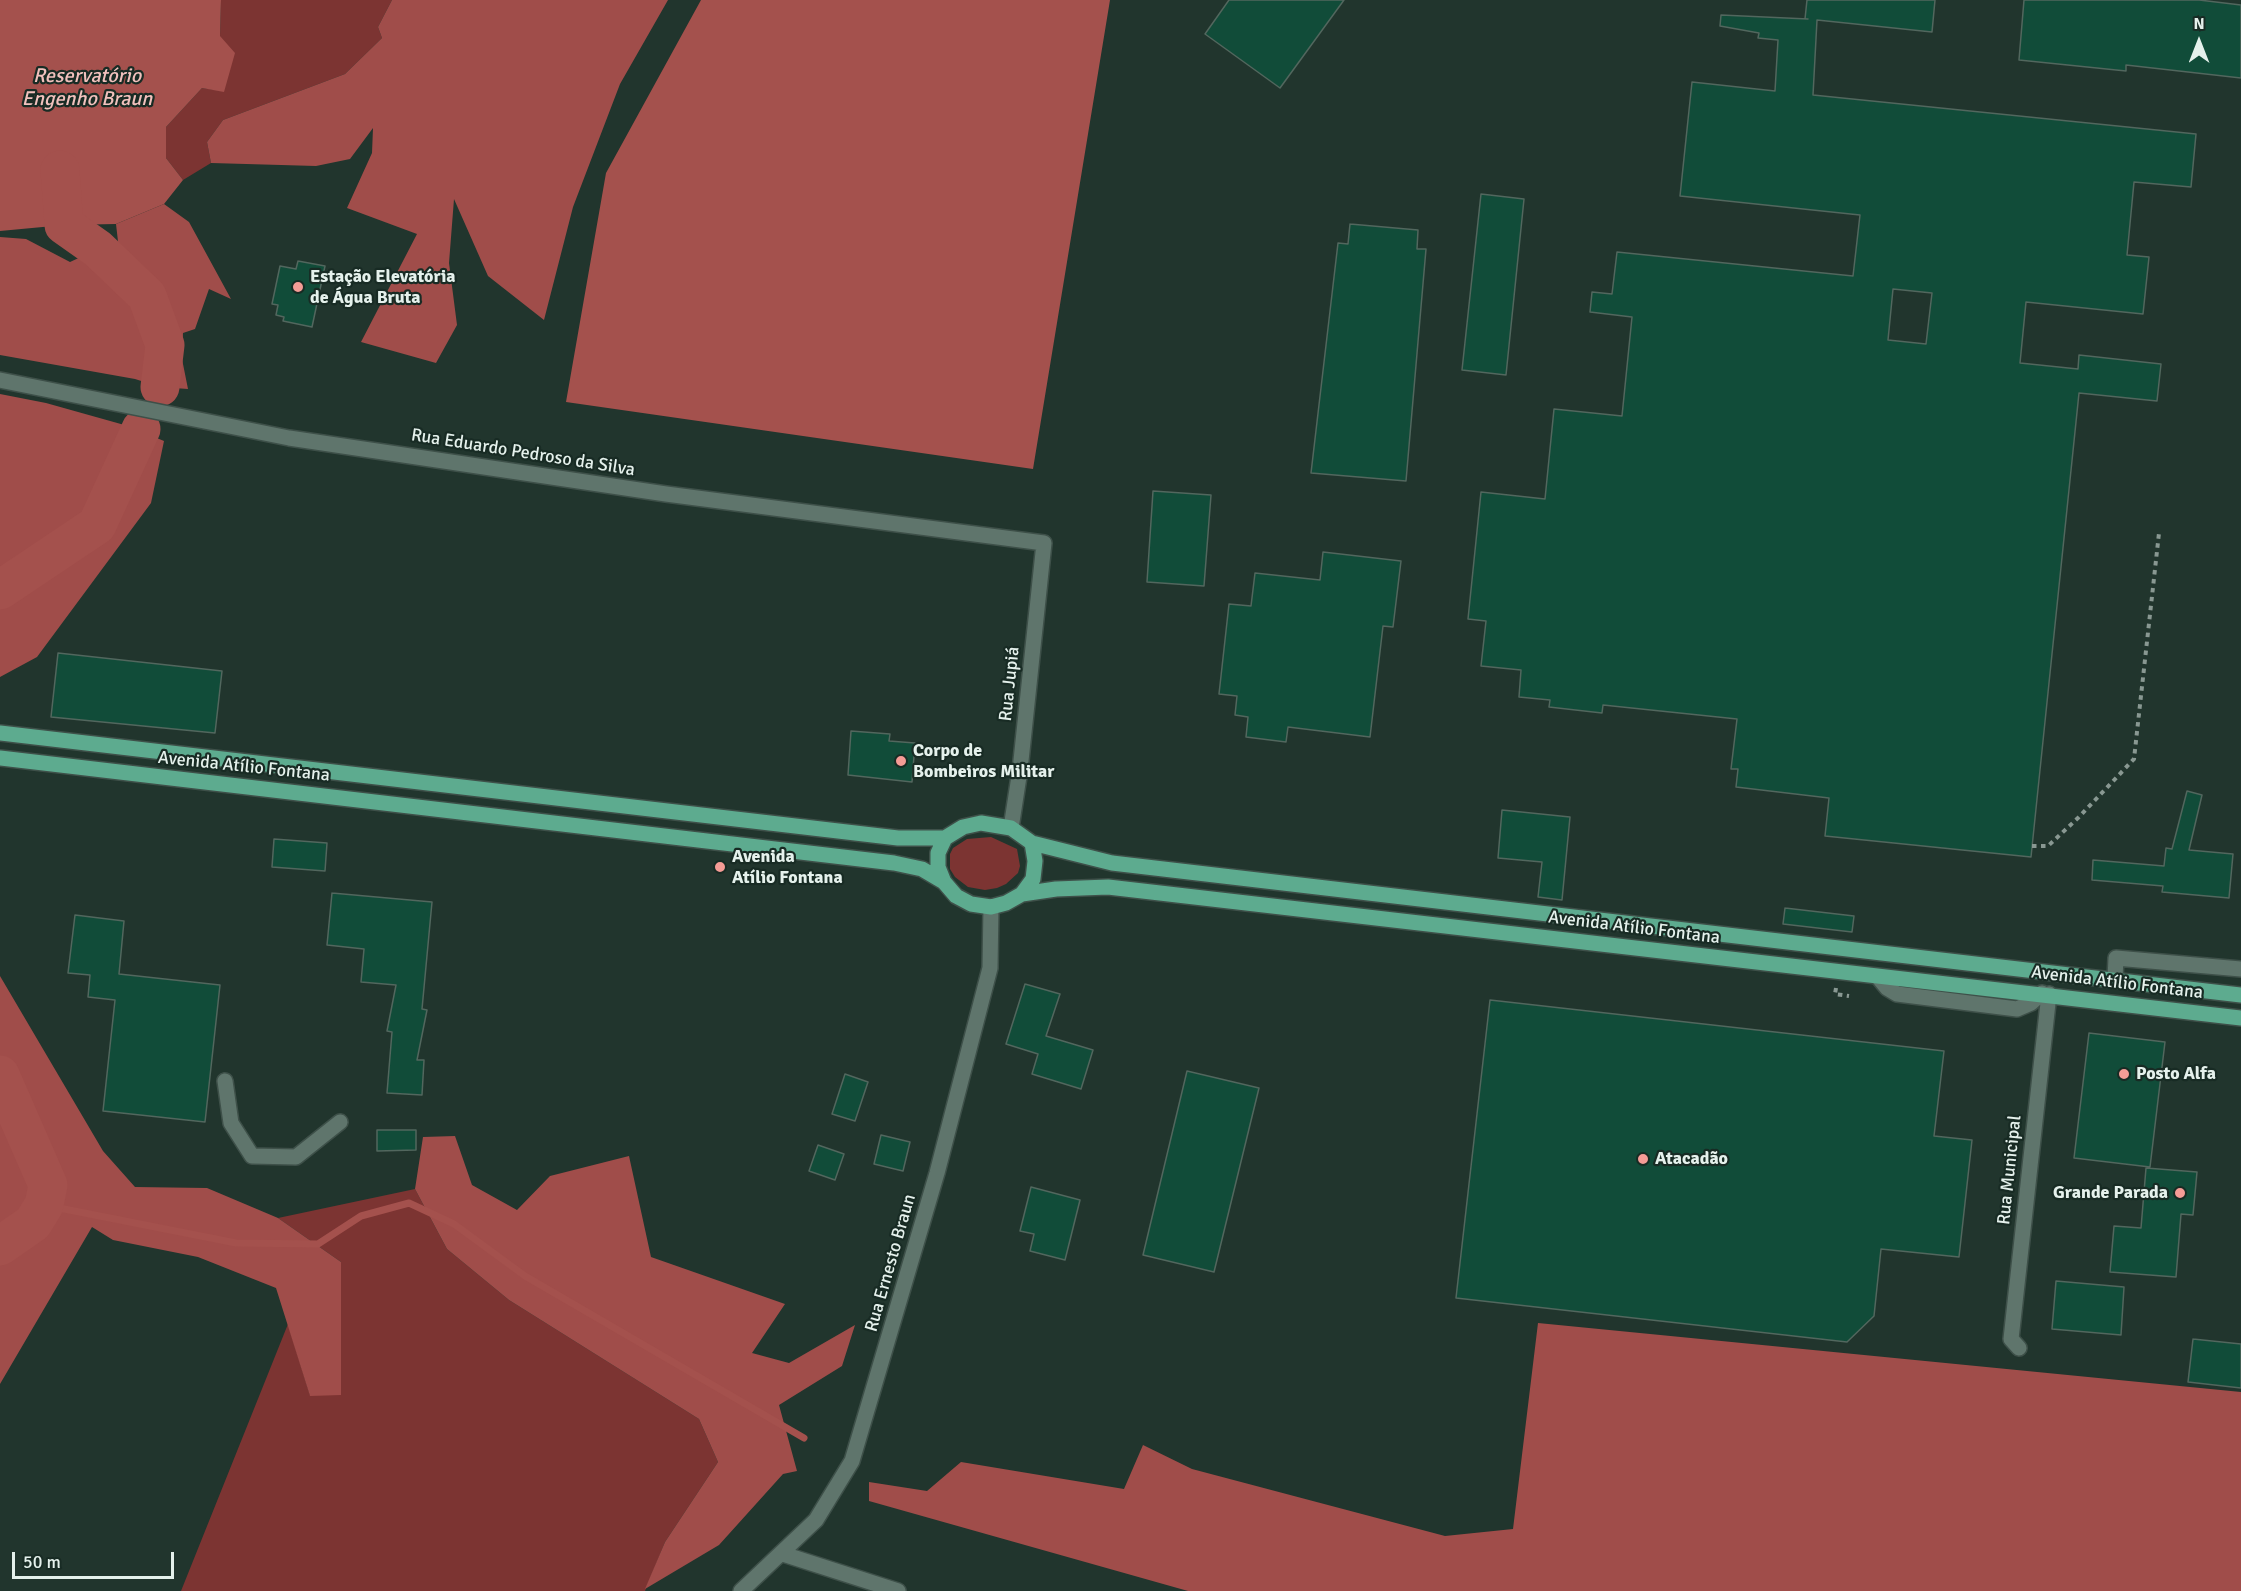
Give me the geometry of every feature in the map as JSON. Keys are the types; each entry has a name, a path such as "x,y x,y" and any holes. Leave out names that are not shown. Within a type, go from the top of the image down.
{"main road":[{"name":"Avenida Atílio Fontana","path":"0,733 898,838 945,838"},
{"name":"Avenida Atílio Fontana","path":"0,758 894,863 922,869 944,882"},
{"path":"981,823 1011,828 1032,843 1035,861 1033,879 1022,894 1006,903 991,907 971,904 956,896 944,882 938,867 938,853 945,838 963,827 981,823"},
{"name":"Avenida Atílio Fontana","path":"1032,843 1112,863 2115,978 2241,995"},
{"name":"Avenida Atílio Fontana","path":"1022,894 1056,889 1108,887 2241,1018"}],"street":[{"name":"Rua Eduardo Pedroso da Silva","path":"0,380 289,438 666,494 1044,543"},
{"name":"Rua Jupiá","path":"1011,828 1020,770 1044,543"},
{"name":"Rua Ernesto Braun","path":"741,1591 783,1554 821,1512 852,1461 937,1173 990,968 991,907"},
{"path":"2115,978 2116,958 2241,969"},
{"name":"Rua Municipal","path":"2019,1348 2011,1339 2046,994"},
{"path":"225,1081 231,1123 252,1156 296,1157 340,1122"},
{"path":"783,1554 898,1591"}],"path":[{"path":"2032,846 2048,846 2134,759 2159,533"},
{"path":"1835,994 1849,996"}],"shaded area":[{"path":"221,0 392,0 378,27 382,38 345,74 223,120 207,142 211,163 183,180 166,158 166,127 202,88 224,91 220,36"},
{"path":"392,0 668,0 620,84 573,207 544,320 488,276 454,199 449,263 457,325 436,363 361,342 417,234 347,208 372,153 373,128 350,159 316,166 211,163 207,142 223,120 345,74 382,38 378,27"},
{"path":"164,204 189,222 231,299 209,289 195,329 183,333 182,359 188,389 160,387 135,379 0,355 0,237 26,239 70,262 98,249 119,250 116,224"},
{"path":"0,394 46,403 128,426 164,441 151,503 37,657 0,677"},
{"path":"991,837 1017,849 1020,866 1018,873 1006,884 997,888 985,890 968,887 955,877 950,869 950,854 953,848 967,839"},
{"path":"0,976 103,1151 135,1187 207,1188 278,1218 341,1262 341,1395 310,1396 276,1288 198,1257 113,1240 92,1227 0,1384"},
{"path":"455,1136 472,1185 517,1210 550,1176 629,1156 651,1257 785,1304 752,1353 789,1363 855,1325 842,1366 779,1405 797,1471 783,1474 719,1545 645,1589 665,1542 718,1462 699,1419 509,1300 447,1249 415,1189 423,1137"},
{"path":"415,1189 447,1249 509,1300 699,1419 718,1462 665,1542 645,1591 181,1591 288,1324 310,1395 341,1262 278,1218"},
{"path":"1538,1323 2241,1392 2241,1591 1188,1591 869,1501 869,1482 927,1491 961,1462 1124,1489 1143,1445 1192,1469 1445,1536 1513,1529"}],"water":[{"name":"Reservatório Engenho Braun","path":"0,0 221,0 220,36 235,53 224,92 202,88 166,127 166,158 183,180 164,204 116,224 64,225 0,231"},
{"path":"701,0 1110,0 1033,469 566,402 606,173"}],"building":[{"path":"1229,0 1344,0 1280,88 1205,34"},
{"path":"1807,0 1935,0 1932,32 1817,20 1813,95 2196,134 2191,187 2134,182 2127,255 2149,257 2143,314 2026,302 2020,363 2078,369 2079,355 2161,364 2157,401 2079,393 2031,857 1825,836 1829,798 1736,787 1738,769 1731,769 1737,719 1603,705 1602,713 1549,707 1550,700 1519,697 1521,670 1481,666 1486,621 1468,619 1481,492 1545,499 1554,409 1622,416 1632,317 1590,312 1592,292 1612,294 1617,252 1853,276 1860,215 1680,196 1692,82 1775,91 1778,40 1758,38 1759,33 1720,26 1721,15 1805,19","holes":["1893,289 1932,293 1926,344 1888,340"]},
{"path":"2024,0 2199,0 2241,5 2241,78 2126,65 2126,71 2019,60"},
{"path":"1481,194 1524,199 1506,375 1462,370"},
{"path":"1350,224 1418,230 1417,249 1426,249 1406,481 1311,473 1338,243 1348,244"},
{"name":"Estação Elevatória de Água Bruta","path":"298,261 325,266 312,327 283,321 284,317 276,315 278,305 272,304 280,266 296,269"},
{"path":"1153,491 1211,495 1204,586 1147,582"},
{"path":"1323,552 1401,561 1393,627 1383,626 1370,737 1288,727 1286,742 1246,737 1248,717 1235,715 1237,696 1219,694 1229,604 1251,606 1255,573 1320,580"},
{"path":"58,653 222,671 215,733 51,717"},
{"path":"851,731 890,734 889,741 915,743 912,782 848,775"},
{"path":"2187,791 2202,795 2189,850 2233,854 2229,898 2162,892 2163,886 2092,880 2093,860 2164,866 2166,848 2172,849"},
{"path":"1502,810 1570,817 1562,900 1538,897 1542,862 1498,858"},
{"path":"274,839 327,843 325,871 272,867"},
{"path":"332,893 432,902 422,1009 427,1010 417,1060 424,1060 422,1095 387,1093 392,1032 387,1031 396,985 361,982 364,949 327,945"},
{"path":"1785,908 1854,916 1852,932 1783,924"},
{"path":"75,915 124,921 119,974 220,985 205,1122 103,1111 115,1000 88,997 90,975 68,973"},
{"path":"1025,984 1060,994 1046,1036 1093,1050 1081,1089 1032,1074 1038,1054 1006,1044"},
{"path":"1490,1000 1944,1051 1934,1136 1972,1140 1959,1257 1881,1249 1874,1316 1847,1342 1456,1298"},
{"path":"2089,1033 2165,1042 2150,1167 2074,1158"},
{"path":"1187,1071 1259,1088 1214,1272 1143,1255"},
{"path":"845,1074 868,1082 855,1121 832,1114"},
{"path":"377,1130 416,1130 416,1150 377,1151"},
{"path":"881,1135 910,1142 903,1171 874,1164"},
{"path":"818,1145 844,1154 835,1180 809,1171"},
{"path":"2146,1168 2197,1172 2193,1215 2181,1214 2176,1277 2110,1272 2114,1226 2141,1228"},
{"path":"1031,1187 1080,1200 1065,1260 1030,1251 1034,1234 1020,1231"},
{"path":"2056,1281 2124,1287 2121,1335 2052,1329"},
{"path":"2193,1339 2241,1344 2241,1388 2188,1382"}],"waterway":[{"path":"60,170 64,225 98,249 147,296 165,345 160,387"},
{"path":"0,590 97,525 141,429"},
{"path":"0,1075 48,1185 44,1205 33,1223 0,1246"},
{"path":"44,1205 236,1243 318,1244 361,1216 409,1203 454,1224 525,1276 804,1438"}],"place":[{"name":"Estação Elevatória de Água Bruta","path":"298,287"},
{"name":"Corpo de Bombeiros Militar","path":"901,761"},
{"name":"Avenida Atílio Fontana","path":"720,867"},
{"name":"Posto Alfa","path":"2124,1074"},
{"name":"Atacadão","path":"1643,1159"},
{"name":"Grande Parada","path":"2180,1193"}]}
